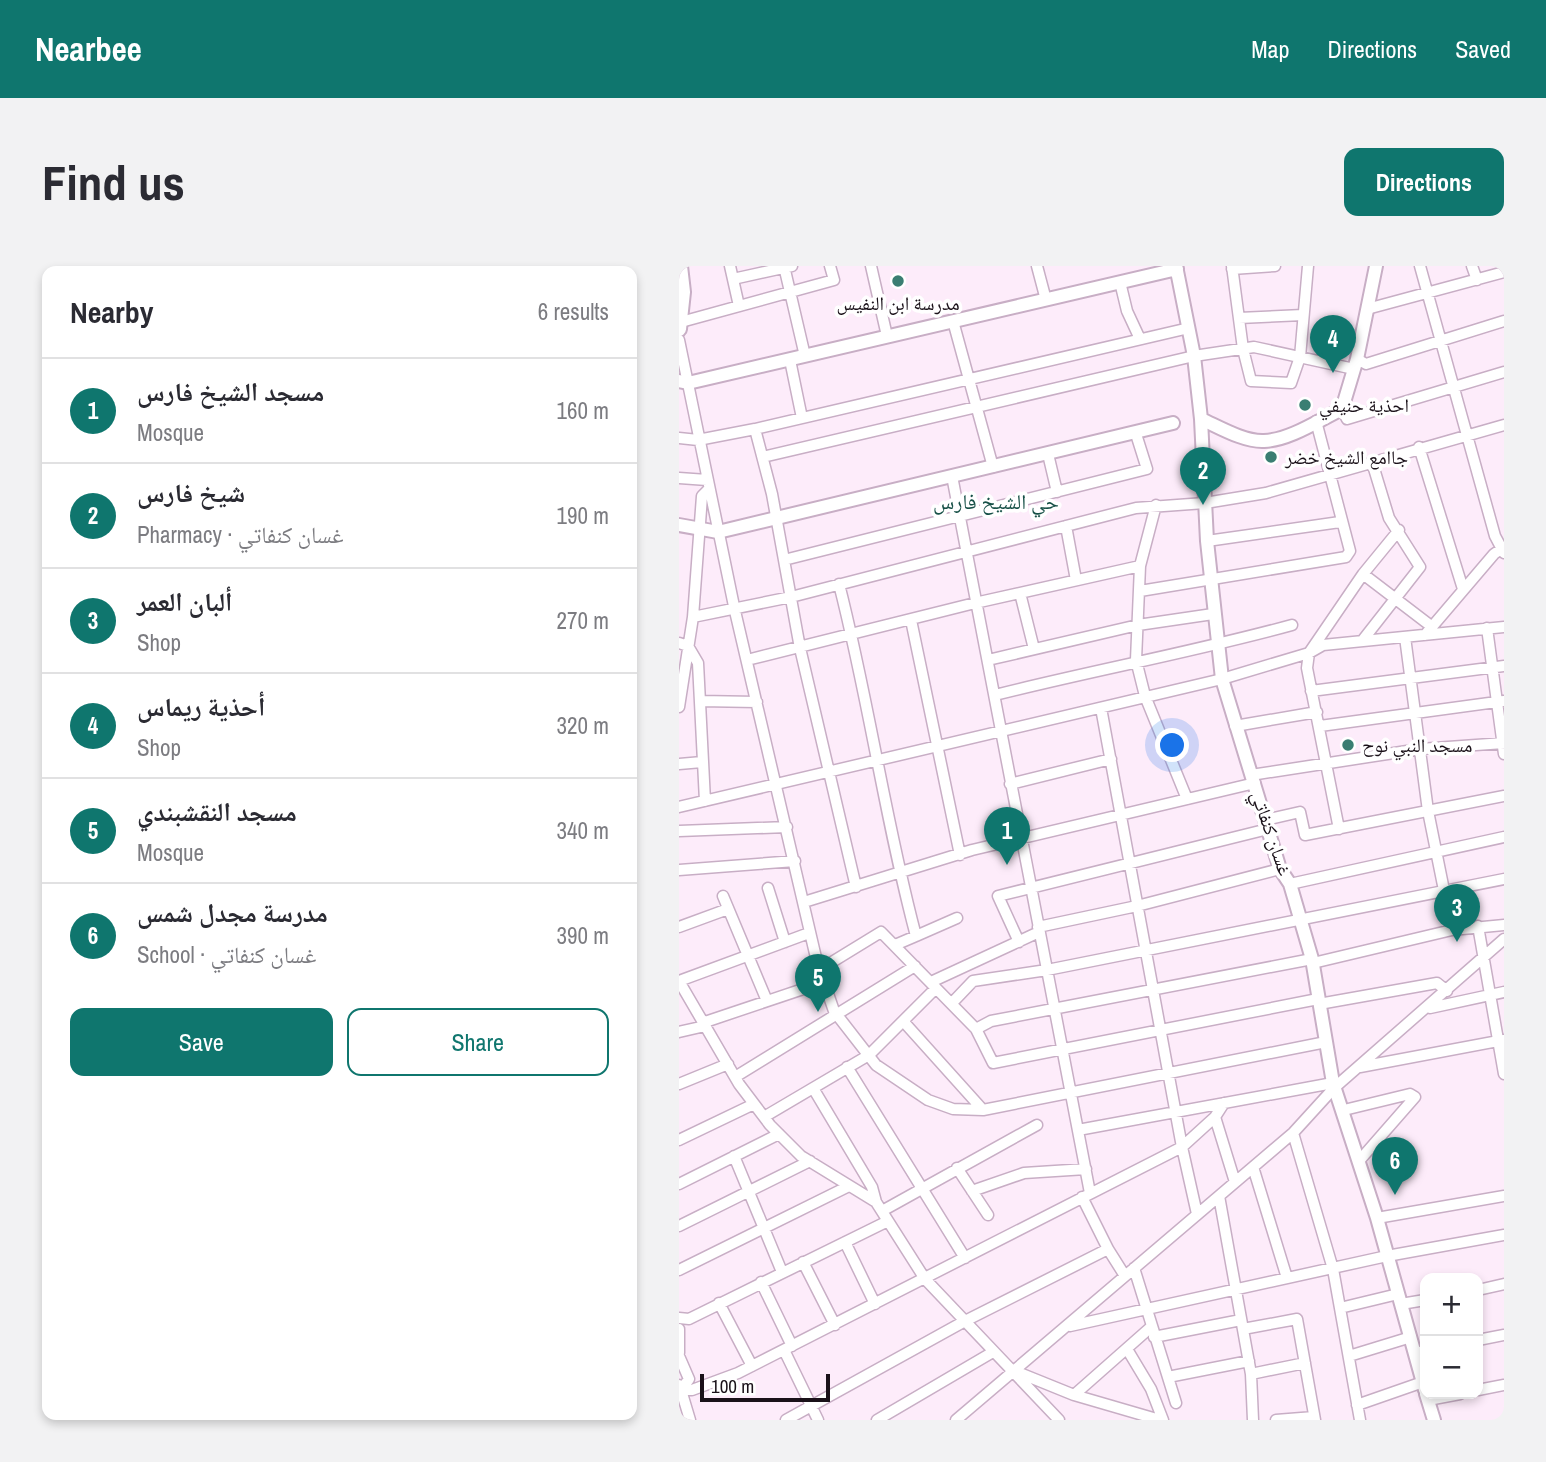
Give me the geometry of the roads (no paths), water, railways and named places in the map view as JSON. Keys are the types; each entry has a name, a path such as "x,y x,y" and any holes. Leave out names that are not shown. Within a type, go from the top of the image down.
{"main road":[{"path":"680,266 680,326"}],"street":[{"path":"730,266 739,306"},
{"path":"680,326 739,306 834,280 830,266"},
{"path":"871,266 887,336"},
{"path":"1037,266 1046,300"},
{"path":"1275,266 1232,268 1243,349 1251,381 1291,383 1300,357 1308,266"},
{"path":"1376,266 1356,364 1342,409 1347,419 1504,372"},
{"path":"1420,266 1495,536 1503,550 1462,589 1428,630"},
{"path":"1472,266 1477,280"},
{"path":"733,279 786,267 805,356"},
{"path":"683,382 790,360 1172,268"},
{"name":"غسان كنفاتي","path":"1172,268 1194,355 1201,419 1213,614 1222,679 1280,869 1290,884 1301,919 1312,961 1333,1085 1344,1110 1411,1337 1420,1352"},
{"path":"1367,309 1504,272"},
{"path":"1120,282 1127,312 1140,339"},
{"path":"1238,318 1303,315"},
{"path":"953,321 993,467"},
{"path":"762,457 1194,355 1254,347 1300,357 1366,364 1504,321"},
{"path":"679,438 698,440 755,429 1189,328"},
{"path":"679,340 683,382 777,782 809,933 837,1014 876,1065 928,1100 953,1109 983,1110 1327,1042"},
{"path":"790,360 802,418"},
{"path":"1201,419 1246,438 1264,441 1342,409"},
{"path":"1140,591 1346,556 1350,551 1340,522 1316,421"},
{"path":"679,526 718,531 1173,423"},
{"path":"692,617 735,611 1156,505 1205,503 1266,493 1419,447 1504,425"},
{"path":"755,429 776,517 800,649 856,887"},
{"path":"784,560 1146,469 1136,433"},
{"path":"1419,447 1462,589"},
{"path":"1048,454 1057,492"},
{"path":"1362,641 1397,600 1420,567 1389,518 1372,462"},
{"path":"952,477 1063,1050 1068,1092 1086,1169 1086,1195 1108,1249 1125,1276"},
{"path":"679,478 708,485"},
{"path":"679,707 683,645 692,617 702,496 708,485"},
{"path":"1156,505 1140,566 1136,660 1145,696 1187,799"},
{"path":"1207,541 1340,522"},
{"path":"1066,526 1076,580"},
{"path":"1339,829 1307,668 1309,653 1363,574 1399,530"},
{"path":"747,660 800,649 975,603 1140,566"},
{"path":"1363,574 1397,600 1428,630"},
{"path":"839,584 879,758 899,871 916,936"},
{"path":"679,593 692,596"},
{"path":"1020,593 1034,649"},
{"path":"988,660 1138,625 1213,614"},
{"path":"911,620 960,855"},
{"path":"995,695 1136,660 1217,645 1292,625"},
{"path":"679,807 1222,679 1309,653 1323,645 1405,637 1428,630 1504,626"},
{"path":"804,902 899,871 1187,799 1253,779 1325,763 1420,749 1503,747 1499,666 1487,628"},
{"path":"1405,637 1408,678 1428,811 1453,930"},
{"path":"683,645 698,663 705,801"},
{"path":"1311,691 1499,666"},
{"path":"680,693 699,699 757,702"},
{"path":"1320,726 1500,702"},
{"path":"1101,708 1182,1147 1197,1214"},
{"path":"1235,726 1317,712"},
{"path":"1010,784 1111,758"},
{"path":"679,764 702,762"},
{"path":"1019,942 998,896 1267,825 1300,813 1305,835 1504,796"},
{"path":"679,831 787,827"},
{"path":"1290,884 1504,837"},
{"path":"679,870 795,861"},
{"path":"764,1117 869,1055 934,985 1039,929 1280,869"},
{"path":"952,1003 973,981 1047,970 1504,879"},
{"path":"768,888 785,942"},
{"path":"723,896 767,1001"},
{"path":"679,927 728,909"},
{"path":"895,945 957,918"},
{"path":"976,1029 991,1021 1312,961 1453,930 1504,925"},
{"path":"1478,926 1489,995 1501,1041 1504,1074"},
{"path":"820,970 881,932 976,1029 993,1063 1437,982 1447,991"},
{"path":"809,933 679,981 735,1077 779,1134 810,1161 879,1206"},
{"path":"956,1420 1293,1133 1333,1085 1360,1067 1504,939"},
{"path":"735,1077 915,966"},
{"path":"679,1032 824,982"},
{"path":"1426,1009 1504,992"},
{"path":"903,1021 983,1110"},
{"path":"1360,1067 1501,1041"},
{"path":"679,1084 727,1064"},
{"path":"847,1068 965,1258"},
{"path":"1078,1130 1333,1085"},
{"path":"813,1088 872,1187 879,1206 925,1279 1059,1420"},
{"path":"1344,1110 1410,1094 1415,1097 1359,1161"},
{"path":"680,1387 692,1390 752,1366 1182,1147 1215,1117 1224,1103"},
{"path":"679,1140 754,1104"},
{"path":"1215,1117 1235,1182"},
{"path":"879,1206 923,1187 1037,1125"},
{"path":"1293,1133 1333,1269 1360,1420"},
{"path":"679,1184 779,1134"},
{"path":"734,1156 782,1272"},
{"path":"679,1226 810,1161"},
{"path":"1252,1167 1287,1278"},
{"path":"957,1168 988,1215"},
{"path":"972,1191 1024,1173 1086,1169"},
{"path":"679,1270 849,1186"},
{"path":"1377,1219 1504,1195"},
{"path":"1219,1196 1251,1374 1253,1420"},
{"path":"679,1318 689,1319 888,1221"},
{"path":"1066,1327 1387,1256 1504,1235"},
{"path":"845,1242 875,1304"},
{"path":"786,1420 965,1321 1108,1249"},
{"path":"803,1262 835,1325"},
{"path":"1134,1268 1176,1403"},
{"path":"761,1282 818,1420"},
{"path":"1483,1289 1504,1284"},
{"path":"1340,1308 1399,1299 1420,1300"},
{"path":"719,1303 752,1366"},
{"path":"1074,1395 1126,1349 1153,1332 1297,1319 1314,1418 1276,1420"},
{"path":"679,1328 679,1355 689,1379 680,1387"},
{"path":"1483,1339 1504,1335"},
{"path":"1349,1356 1411,1337"},
{"path":"1014,1371 1130,1416 1161,1420 1151,1389 1126,1349"},
{"path":"877,1420 993,1352"},
{"path":"1167,1377 1248,1361"},
{"path":"1251,1374 1305,1363"},
{"path":"1483,1389 1504,1385"},
{"path":"680,1387 691,1420"},
{"path":"1357,1405 1420,1392"},
{"name":"غسان كنفاتي","path":"1428,1399 1434,1420"}],"place":[{"name":"مدرسة ابن النفيس","path":"898,281"},
{"name":"أحذية ريماس","path":"1333,373"},
{"name":"احذية حنيفي","path":"1305,405"},
{"name":"جاامع الشيخ خضر","path":"1271,457"},
{"name":"شيخ فارس","path":"1203,505"},
{"name":"مسجد النبي نوح","path":"1348,745"},
{"name":"مسجد الشيخ فارس","path":"1007,865"},
{"name":"ألبان العمر","path":"1457,942"},
{"name":"مسجد النقشبندي","path":"818,1012"},
{"name":"مدرسة مجدل شمس","path":"1395,1195"}],"district":[{"name":"حي الشيخ فارس","path":"996,501"}]}
